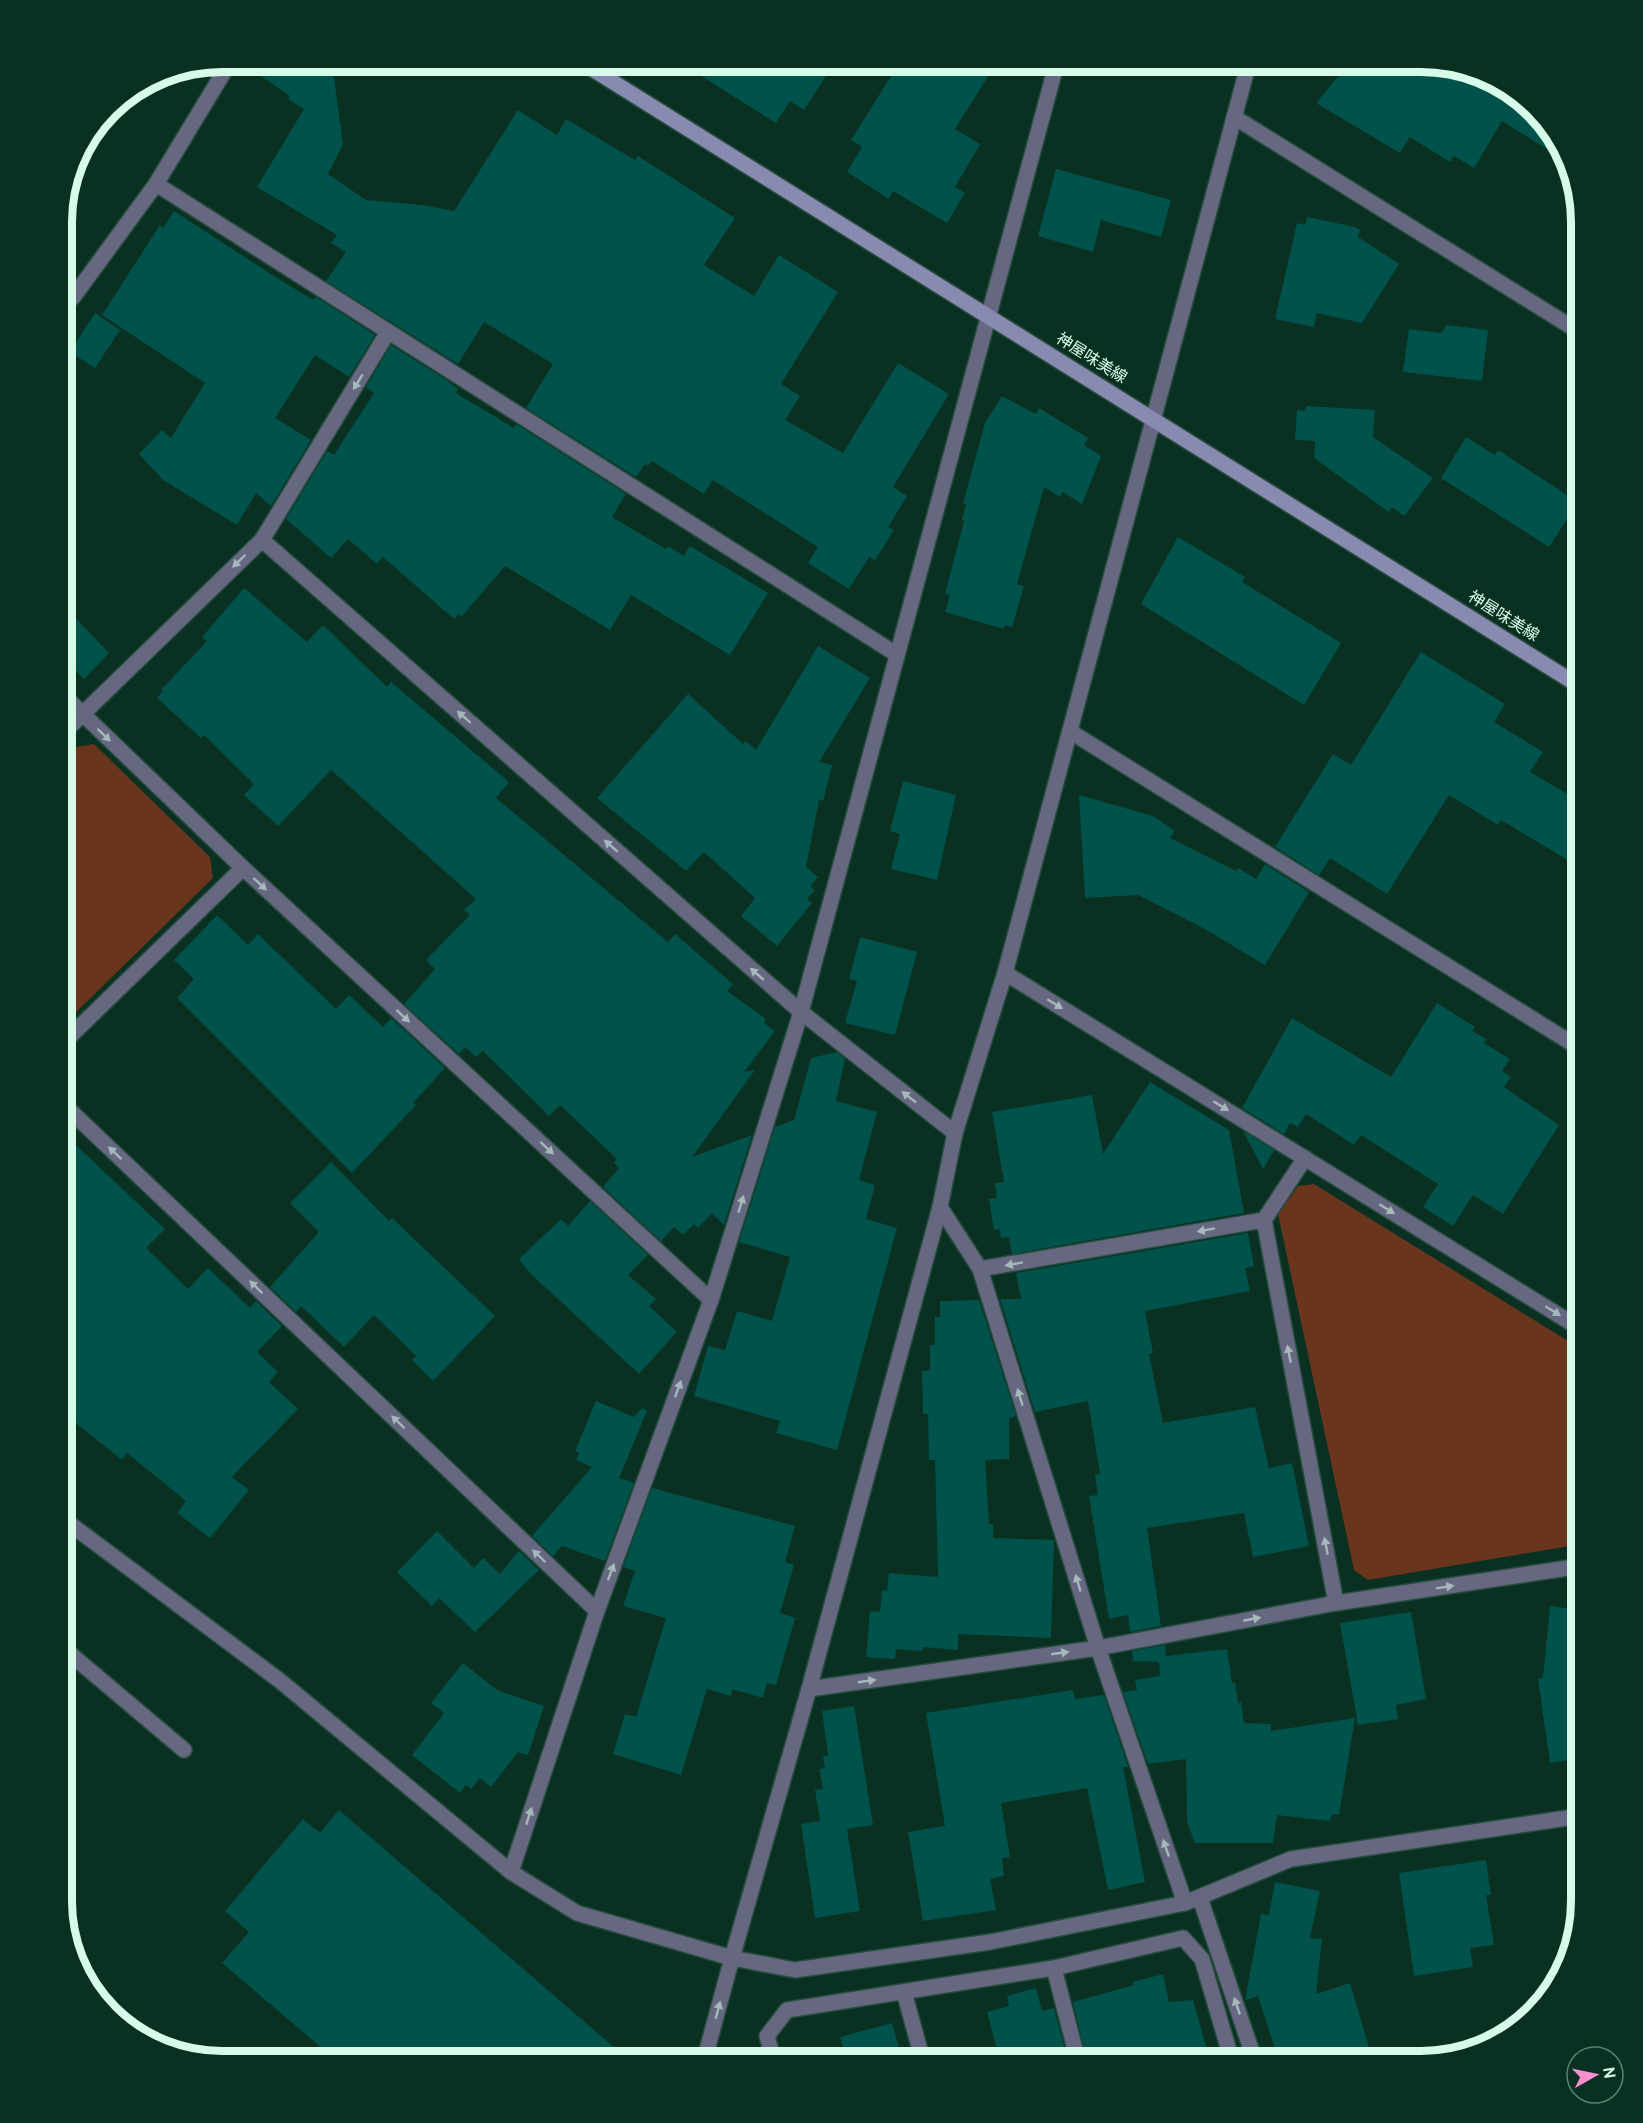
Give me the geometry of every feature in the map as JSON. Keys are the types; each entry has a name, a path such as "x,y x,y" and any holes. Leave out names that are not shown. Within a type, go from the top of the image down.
{"main road":[{"name":"神屋味美線","path":"597,72 1571,681"}],"street":[{"path":"72,298 156,184 224,72"},
{"path":"511,1872 597,1611 711,1300 801,1012 1054,72"},
{"path":"707,2051 809,1689 940,1207 955,1133 1005,973 1071,732 1152,418 1246,72"},
{"path":"1234,117 1571,327"},
{"path":"156,184 896,654"},
{"path":"72,724 262,540 388,332"},
{"path":"262,540 801,1012 955,1133"},
{"path":"72,704 243,868 711,1300"},
{"path":"1071,732 1571,1043"},
{"path":"72,1034 243,868"},
{"path":"1005,973 1571,1323"},
{"path":"72,1112 597,1611"},
{"path":"1305,1158 1264,1220 1336,1603"},
{"path":"940,1207 980,1269 1098,1648 1192,1901 1251,2051"},
{"path":"980,1269 1264,1220"},
{"path":"72,1525 279,1680 511,1872 577,1912 732,1958 795,1970 990,1942 1192,1901 1291,1858 1571,1817"},
{"path":"809,1689 1098,1648 1336,1603 1571,1568"},
{"path":"72,1655 184,1750"},
{"path":"771,2051 767,2036 788,2010 1054,1968 1183,1938 1202,1959 1229,2051"},
{"path":"1054,1968 1075,2051"},
{"path":"904,1992 920,2051"}],"shaded area":[{"path":"94,744 210,857 213,878 72,1016 72,748"},
{"path":"1314,1184 1571,1343 1571,1546 1368,1580 1354,1570 1278,1214 1298,1186"}],"building":[{"path":"255,72 333,72 343,144 328,174 366,200 422,205 454,211 518,110 557,135 566,119 635,160 638,156 735,218 704,265 754,296 779,255 838,292 781,384 800,396 785,420 843,453 898,363 949,394 893,487 907,496 888,527 894,530 875,560 869,557 849,589 808,563 818,547 713,480 704,494 652,461 648,466 645,464 636,477 526,408 553,364 484,322 458,364 326,281 346,252 331,243 337,235 257,187 304,109 288,99 290,96"},
{"path":"695,72 829,72 804,110 790,101 776,123"},
{"path":"894,72 991,72 955,129 980,144 955,187 965,193 947,223 893,191 889,199 847,172 862,147 851,140"},
{"path":"1342,72 1431,72 1450,75 1478,83 1512,103 1540,131 1555,154 1502,121 1474,168 1454,156 1450,162 1410,137 1400,153 1316,103"},
{"path":"1056,169 1171,200 1161,237 1101,220 1093,252 1038,236"},
{"path":"174,211 277,278 313,300 316,297 375,335 349,377 315,355 275,418 311,440 271,506 256,493 237,525 163,480 139,454 162,430 171,438 205,383 102,315 160,225 163,228"},
{"path":"1307,217 1355,227 1360,230 1358,237 1399,264 1362,323 1317,313 1314,327 1275,319 1297,223 1305,225"},
{"path":"95,313 120,330 95,368 72,353 72,349"},
{"path":"1447,325 1488,330 1482,381 1403,372 1409,329 1441,333"},
{"path":"391,345 448,381 458,389 456,393 514,428 516,424 626,494 612,517 666,549 668,546 684,556 690,546 768,593 730,655 631,595 610,630 505,566 462,616 459,614 454,619 383,557 377,564 348,539 331,558 286,519 327,451 334,455 374,393 366,387"},
{"path":"1002,396 1036,414 1039,408 1088,438 1084,445 1101,456 1082,504 1063,492 1060,497 1044,487 1017,584 1024,586 1012,627 1005,625 1004,629 945,612 950,595 945,594 964,521 962,520 966,504 963,503 985,423"},
{"path":"1306,406 1375,410 1373,437 1433,478 1404,516 1392,507 1389,512 1314,458 1315,441 1295,440 1297,410 1305,411"},
{"path":"1466,437 1495,455 1498,450 1571,497 1571,513 1549,547 1441,478"},
{"path":"1178,537 1245,577 1242,582 1341,643 1304,705 1141,604"},
{"path":"244,588 307,642 323,625 387,687 391,682 509,782 496,798 668,942 675,934 733,984 727,991 766,1019 764,1023 775,1031 744,1072 755,1070 692,1157 752,1135 724,1225 712,1213 698,1228 694,1224 683,1235 674,1227 661,1241 603,1187 619,1168 614,1163 617,1159 560,1105 549,1116 483,1051 476,1057 465,1047 459,1054 404,1004 435,969 426,960 470,915 464,910 476,899 331,770 278,826 244,795 254,784 204,735 201,738 157,698 163,691 161,690 207,641 202,637"},
{"path":"72,614 109,653 84,679 72,667"},
{"path":"818,646 870,678 819,762 832,765 823,801 819,800 806,867 818,877 810,886 815,890 807,899 812,903 777,946 741,916 755,898 704,852 686,871 597,798 688,694 743,744 746,741 756,750"},
{"path":"1421,652 1505,704 1494,722 1543,752 1530,772 1571,796 1571,862 1501,820 1498,825 1449,795 1387,894 1330,858 1319,875 1275,847 1333,754 1351,765"},
{"path":"903,781 956,795 937,880 891,869 900,834 890,831"},
{"path":"1079,795 1153,816 1175,831 1170,838 1236,871 1238,868 1256,879 1265,864 1309,892 1265,965 1203,928 1138,895 1085,898"},
{"path":"217,915 248,945 258,934 336,1009 349,995 383,1027 391,1018 445,1068 413,1103 416,1105 352,1173 177,998 194,979 174,960"},
{"path":"860,937 917,952 895,1035 845,1023 857,981 849,979"},
{"path":"1437,1003 1475,1027 1472,1031 1486,1039 1484,1043 1510,1059 1502,1071 1511,1077 1504,1087 1559,1125 1503,1214 1473,1195 1453,1226 1423,1207 1438,1184 1361,1135 1354,1145 1306,1114 1298,1127 1290,1123 1284,1134 1242,1108 1292,1018 1391,1077"},
{"path":"837,1052 845,1059 836,1101 877,1112 859,1180 875,1185 866,1219 897,1228 837,1450 776,1433 780,1421 694,1396 708,1346 725,1350 737,1311 772,1321 790,1257 739,1242 775,1127 794,1120 811,1058"},
{"path":"1150,1082 1229,1130 1244,1213 1012,1254 1009,1237 1001,1238 1000,1229 994,1230 989,1199 997,1198 995,1183 1004,1182 992,1112 1092,1095 1103,1154"},
{"path":"1243,1131 1274,1150 1263,1169"},
{"path":"72,1141 165,1229 146,1248 188,1289 208,1268 250,1308 256,1301 282,1326 257,1352 278,1372 269,1382 298,1409 232,1477 249,1490 210,1538 177,1513 186,1501 127,1453 122,1460 72,1420"},
{"path":"331,1162 389,1221 392,1218 495,1316 433,1381 412,1360 416,1356 374,1315 344,1347 301,1306 296,1312 270,1287 319,1232 290,1203"},
{"path":"590,1201 648,1255 628,1275 656,1299 649,1306 677,1332 639,1374 531,1274 519,1259 561,1219 568,1226"},
{"path":"1248,1233 1254,1266 1245,1268 1250,1291 1145,1311 1153,1353 1149,1354 1163,1423 1255,1407 1269,1468 1292,1463 1309,1546 1253,1557 1244,1513 1147,1528 1161,1626 1130,1632 1128,1615 1109,1619 1089,1496 1098,1495 1095,1475 1100,1474 1088,1401 1035,1412 1000,1299 1021,1299 1016,1273"},
{"path":"979,1300 1016,1416 1009,1418 1009,1459 985,1460 989,1524 993,1524 993,1538 1054,1540 1051,1638 958,1634 958,1650 923,1647 923,1651 896,1649 895,1659 866,1657 870,1611 880,1612 882,1590 887,1591 889,1573 938,1577 935,1460 929,1460 928,1414 923,1414 922,1371 930,1370 930,1345 935,1345 935,1317 940,1317 940,1301"},
{"path":"596,1401 634,1417 642,1408 647,1411 619,1478 634,1483 605,1561 562,1546 553,1556 532,1536 592,1467 576,1460 579,1453 575,1451"},
{"path":"652,1488 795,1526 785,1562 794,1565 780,1613 795,1618 776,1685 767,1683 763,1698 732,1689 731,1696 707,1689 681,1775 613,1754 625,1714 636,1717 666,1618 623,1606 635,1571 623,1567"},
{"path":"437,1531 474,1568 483,1558 500,1574 519,1551 539,1570 475,1632 439,1598 432,1606 397,1572"},
{"path":"1550,1606 1571,1609 1571,1760 1550,1763 1538,1679 1543,1678"},
{"path":"1411,1612 1426,1699 1396,1705 1398,1719 1358,1725 1340,1623"},
{"path":"1165,1645 1166,1656 1227,1649 1232,1683 1235,1683 1238,1703 1241,1702 1244,1723 1271,1724 1271,1731 1355,1718 1339,1815 1332,1814 1330,1821 1277,1815 1273,1843 1195,1843 1187,1822 1186,1759 1148,1764 1123,1692 1137,1690 1135,1680 1160,1676 1159,1662 1133,1661 1132,1651"},
{"path":"463,1663 497,1690 544,1706 528,1755 518,1752 491,1787 480,1778 471,1789 466,1785 460,1793 412,1755 444,1713 431,1703"},
{"path":"1073,1690 1075,1699 1104,1695 1128,1767 1123,1767 1145,1882 1108,1890 1087,1788 1001,1803 1010,1857 1002,1858 1004,1876 990,1879 996,1910 923,1921 908,1832 945,1826 926,1713"},
{"path":"854,1706 873,1825 847,1829 860,1911 815,1918 801,1824 820,1821 815,1790 823,1789 819,1769 825,1768 823,1756 828,1755 822,1711"},
{"path":"339,1810 618,2051 325,2051 222,1963 249,1932 225,1911 303,1819 320,1833"},
{"path":"1486,1860 1491,1895 1486,1895 1494,1945 1470,1948 1473,1967 1414,1976 1399,1873"},
{"path":"1275,1882 1320,1891 1310,1938 1322,1939 1316,1994 1350,1983 1370,2051 1276,2051 1258,1996 1245,2000 1261,1914 1269,1915"},
{"path":"1163,1974 1169,2002 1193,2000 1207,2051 1085,2051 1073,2002 1134,1985 1133,1982"},
{"path":"1036,1988 1042,2011 1054,2008 1065,2051 997,2051 987,2012 1009,2006 1007,1996"},
{"path":"892,2023 900,2051 844,2051 840,2037"}]}
